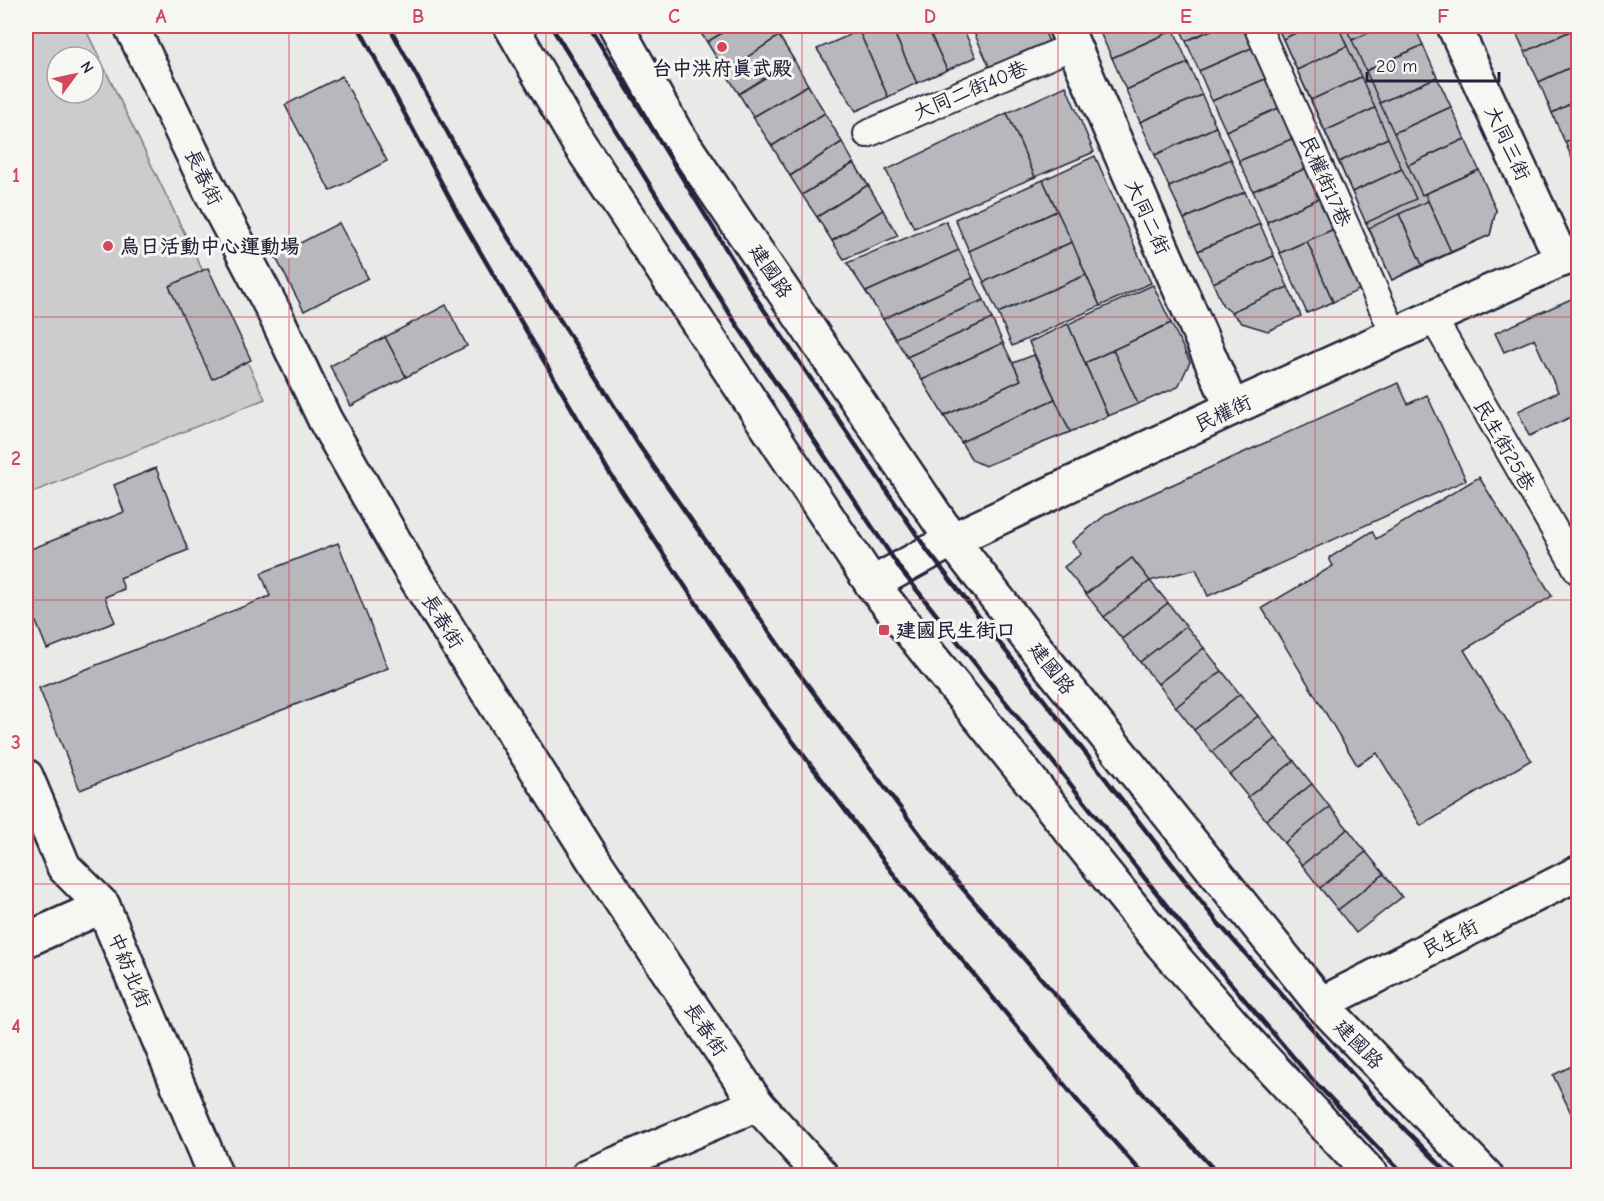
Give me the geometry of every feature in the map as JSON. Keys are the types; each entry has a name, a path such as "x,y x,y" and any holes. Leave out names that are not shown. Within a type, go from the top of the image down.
{"street":[{"name":"長春街","path":"131,26 210,190 272,308 325,420 409,567 592,859 757,1104 822,1176"},
{"path":"511,26 578,142 872,584 1162,944 1249,1043 1372,1176"},
{"name":"建國路","path":"616,26 676,133 952,540 1045,660 1321,1004 1486,1176"},
{"name":"大同三街","path":"1454,26 1570,256"},
{"name":"大同二街","path":"1069,36 1232,408"},
{"name":"民權街","path":"872,584 952,540 1232,408 1570,256"},
{"name":"中紡北街","path":"26,776 64,867 103,906 216,1176"},
{"name":"民生街","path":"1321,1004 1578,873"},
{"path":"26,940 103,906"},
{"path":"588,1176 757,1104"}],"lane":[{"name":"民權街17巷","path":"1257,26 1395,336"},
{"name":"大同二街40巷","path":"867,134 1069,36"},
{"name":"民生街25巷","path":"1433,318 1578,571"}],"shaded area":[{"name":"烏日活動中心運動場","path":"26,26 84,26 93,45 45,45 45,105 105,105 105,69 265,399 26,495"}],"building":[{"path":"696,26 734,26 707,42"},
{"path":"734,26 773,26 779,36 725,72 707,42"},
{"path":"804,26 829,26 810,35"},
{"path":"871,26 891,26 917,83 888,97 859,31"},
{"path":"891,26 927,26 947,70 917,83"},
{"path":"927,26 962,26 976,57 947,70"},
{"path":"971,26 1042,26 1050,44 991,70"},
{"path":"1097,26 1171,26 1174,30 1112,58"},
{"path":"1179,26 1221,26 1186,41"},
{"path":"1221,26 1244,26 1254,47 1199,71 1186,41"},
{"path":"1277,26 1413,26 1496,210 1490,235 1392,280"},
{"path":"1277,26 1311,26 1283,39"},
{"path":"1311,26 1338,26 1347,46 1297,70 1283,39"},
{"path":"1345,26 1385,26 1352,40"},
{"path":"1385,26 1414,26 1423,45 1366,71 1352,40"},
{"path":"1513,26 1576,26 1577,28 1525,52"},
{"path":"1577,28 1578,64 1539,82 1525,52"},
{"path":"1174,30 1188,63 1126,90 1112,58"},
{"path":"859,31 888,97 856,111 817,49"},
{"path":"779,36 794,60 739,94 725,72"},
{"path":"1423,45 1437,77 1380,103 1366,71"},
{"path":"1347,46 1361,77 1311,100 1297,70"},
{"path":"1254,47 1268,78 1212,101 1199,71"},
{"path":"794,60 808,85 753,117 739,94"},
{"path":"1188,63 1202,95 1140,122 1126,90"},
{"path":"1578,64 1578,100 1552,113 1539,82"},
{"path":"342,76 387,161 330,191 285,105"},
{"path":"1361,77 1375,108 1325,131 1311,100"},
{"path":"1437,77 1451,107 1394,133 1380,103"},
{"path":"1268,78 1281,107 1226,131 1212,101"},
{"path":"808,85 825,113 772,146 753,117"},
{"path":"1066,86 1094,152 1035,177 1007,113"},
{"path":"1202,95 1216,127 1155,155 1140,122"},
{"path":"1578,100 1578,136 1565,142 1552,113"},
{"path":"1281,107 1294,138 1239,161 1226,131"},
{"path":"1451,107 1465,139 1408,165 1394,133"},
{"path":"1375,108 1388,138 1339,162 1325,131"},
{"path":"825,113 842,142 790,176 772,146"},
{"path":"1007,113 1035,177 914,228 886,170"},
{"path":"1216,127 1231,159 1169,187 1155,155"},
{"path":"1578,136 1578,172 1565,142"},
{"path":"1294,138 1307,168 1253,191 1239,161"},
{"path":"1388,138 1402,169 1352,192 1339,162"},
{"path":"1465,139 1479,170 1422,195 1408,165"},
{"path":"842,142 854,163 802,195 790,176"},
{"path":"1095,156 1151,283 1100,306 1043,180"},
{"path":"1231,159 1245,192 1184,219 1169,187"},
{"path":"854,163 868,185 817,217 802,195"},
{"path":"1307,168 1320,198 1267,222 1253,191"},
{"path":"1402,169 1416,199 1366,223 1352,192"},
{"path":"1479,170 1496,210 1490,235 1451,252 1425,194"},
{"path":"1043,180 1057,211 969,251 955,219"},
{"path":"868,185 883,210 832,241 817,217"},
{"path":"1245,192 1260,224 1198,251 1184,219"},
{"path":"1320,198 1334,229 1280,253 1267,222"},
{"path":"1428,201 1451,252 1422,265 1399,214"},
{"path":"883,210 898,236 844,259 832,241"},
{"path":"1057,211 1072,242 984,282 969,251"},
{"path":"1399,214 1422,265 1392,280 1369,228"},
{"path":"946,221 959,250 866,292 847,263"},
{"path":"339,223 368,278 304,311 275,256"},
{"path":"1260,224 1274,256 1213,283 1198,251"},
{"path":"1334,229 1361,289 1333,302 1307,241"},
{"path":"1307,241 1333,302 1307,313 1280,253"},
{"path":"1072,242 1086,275 998,313 984,282"},
{"path":"959,250 973,278 883,319 866,292"},
{"path":"1274,256 1288,287 1231,312 1223,306 1213,283"},
{"path":"208,268 251,360 212,379 169,286"},
{"path":"1086,275 1100,306 1012,346 998,313"},
{"path":"973,278 984,300 895,338 883,319"},
{"path":"1153,285 1171,323 1085,363 1068,324"},
{"path":"1288,287 1301,316 1268,331 1242,323 1231,312"},
{"path":"1578,296 1578,414 1529,436 1518,411 1558,392 1534,339 1504,352 1495,333"},
{"path":"984,300 992,319 907,357 895,338"},
{"path":"446,305 467,346 406,377 385,337"},
{"path":"992,319 1003,343 922,380 907,357"},
{"path":"1171,323 1190,362 1178,387 1138,404 1113,350"},
{"path":"1068,324 1108,416 1070,432 1029,342"},
{"path":"385,337 406,377 351,406 330,366"},
{"path":"1003,343 1021,380 944,416 922,380"},
{"path":"1113,350 1138,404 1108,416 1085,363"},
{"path":"1034,355 1055,399 961,442 944,416 1021,380 1013,363"},
{"path":"1398,383 1408,404 1427,395 1466,480 1208,596 1196,569 1150,581 1132,558 1086,594 1064,567 1081,554 1072,542 1107,514"},
{"path":"1055,399 1070,432 985,466 972,460 961,442"},
{"path":"156,468 188,550 120,578 124,589 105,597 115,622 47,649 26,597 26,551 124,512 114,485"},
{"path":"1479,477 1552,596 1464,650 1531,760 1421,826 1377,753 1357,765 1262,608 1333,566 1329,558 1372,531 1376,539"},
{"path":"338,543 388,668 80,790 39,688 270,596 261,573"},
{"path":"1132,558 1150,581 1104,617 1086,594"},
{"path":"1150,581 1168,603 1122,639 1104,617"},
{"path":"1168,603 1186,626 1140,662 1122,639"},
{"path":"1186,626 1204,648 1158,684 1140,662"},
{"path":"1204,648 1222,671 1176,707 1158,684"},
{"path":"1222,671 1240,694 1194,730 1176,707"},
{"path":"1240,694 1258,716 1212,752 1194,730"},
{"path":"1258,716 1276,739 1230,775 1212,752"},
{"path":"1276,739 1294,761 1248,797 1230,775"},
{"path":"1294,761 1312,784 1266,820 1248,797"},
{"path":"1312,784 1330,807 1284,843 1266,820"},
{"path":"1330,807 1348,829 1302,865 1284,843"},
{"path":"1348,829 1366,852 1320,888 1302,865"},
{"path":"1366,852 1384,874 1338,910 1320,888"},
{"path":"1384,874 1402,897 1356,933 1338,910"},
{"path":"1578,1063 1578,1128 1553,1075"}],"railway":[{"path":"358,26 458,214 609,472 754,690 917,905 1081,1105 1145,1176"},
{"path":"389,26 484,199 640,447 792,664 950,874 1121,1070 1220,1176"},
{"path":"551,26 735,322 901,570 1193,939 1312,1079 1405,1176"},
{"path":"589,26 758,301 927,550 1218,923 1373,1097 1451,1176"}],"place":[{"name":"台中洪府真武殿","path":"722,47"},
{"name":"烏日活動中心運動場","path":"108,246"},
{"name":"建國民生街口","path":"884,630"}]}
